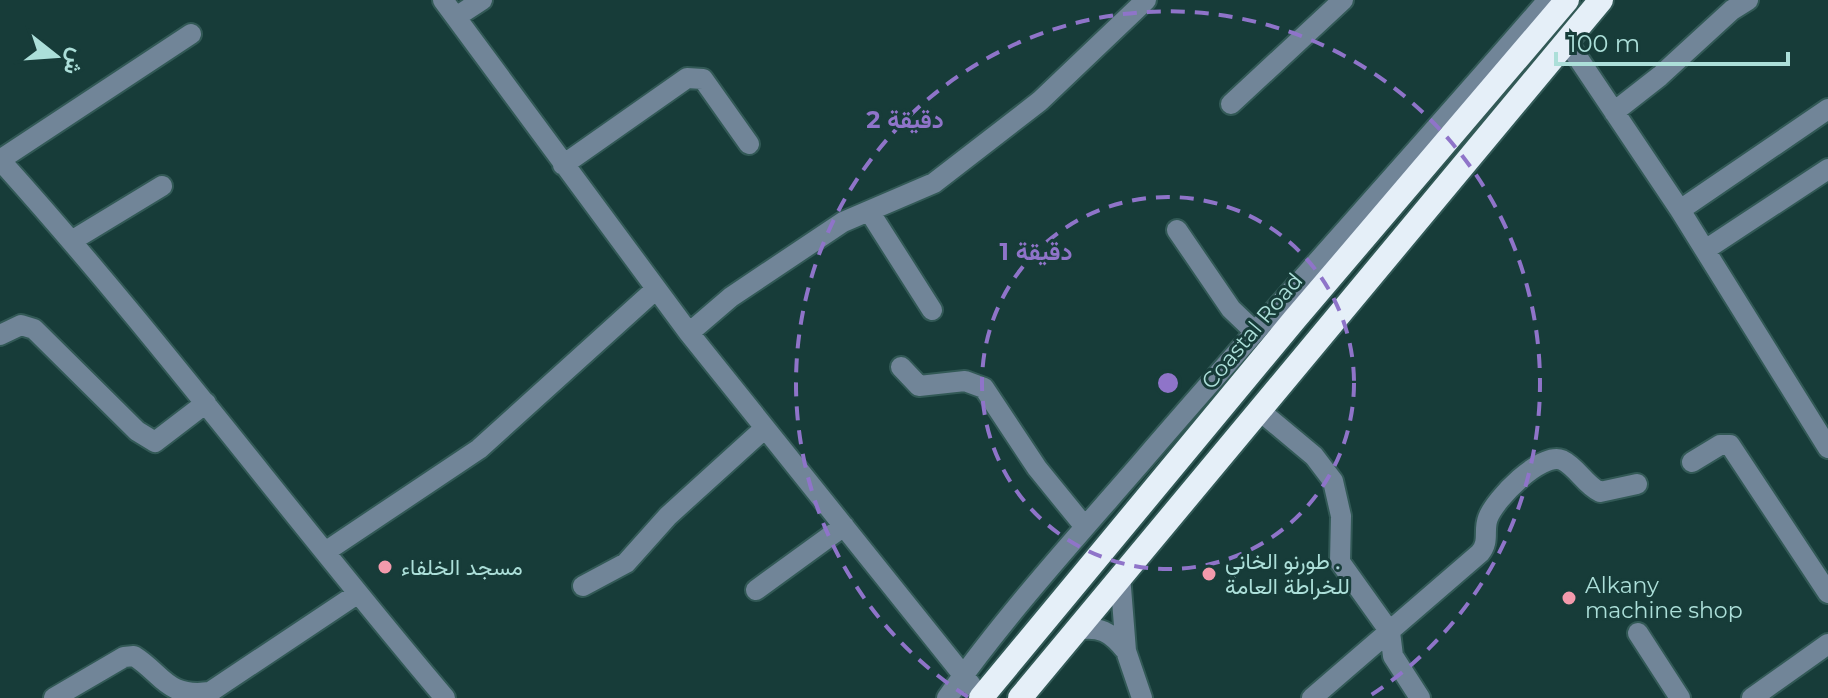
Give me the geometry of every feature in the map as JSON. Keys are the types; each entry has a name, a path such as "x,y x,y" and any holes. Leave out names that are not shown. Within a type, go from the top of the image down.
{"highway":[{"path":"1020,698 1601,0"},
{"name":"Coastal Road","path":"982,697 1560,1"},
{"path":"1385,214 1407,233"}],"street":[{"path":"443,0 689,333 982,697"},
{"path":"456,17 482,0"},
{"path":"689,333 731,297 843,222 934,183 1018,120 1146,0"},
{"path":"1231,104 1343,0"},
{"path":"1614,112 1660,76 1732,10 1748,0"},
{"path":"947,698 1085,527 1254,331 1560,1"},
{"path":"191,34 0,160 73,240 357,594 445,698"},
{"path":"1566,40 1680,210 1828,448"},
{"path":"563,165 687,78 703,79 749,144"},
{"path":"1680,210 1828,109"},
{"path":"1705,250 1828,169"},
{"path":"73,240 162,186"},
{"path":"869,211 932,310"},
{"path":"1177,230 1231,309 1254,331"},
{"path":"325,552 479,449 656,289"},
{"path":"2,330 21,325 34,329 137,431 155,442 206,403"},
{"path":"901,367 919,386 965,381 984,388 1037,468 1085,527"},
{"path":"1260,411 1314,456 1333,481 1341,516 1340,562 1390,632 1393,656 1420,698"},
{"path":"583,586 626,563 668,516 765,428"},
{"path":"1692,462 1720,445 1730,445 1828,593"},
{"path":"1312,698 1480,553 1486,542 1487,519 1498,499 1544,461 1554,458 1566,462 1600,492 1637,484"},
{"path":"756,590 844,526"},
{"path":"1120,575 1126,651 1142,698"},
{"path":"54,698 124,657 134,656 168,689 186,695 210,692 357,594"},
{"path":"1075,630 1095,627 1112,634 1126,651"},
{"path":"1638,633 1680,698"},
{"path":"1752,698 1828,644"}],"place":[{"name":"مسجد الخلفاء","path":"385,567"},
{"name":"طورنو الخاني . للخراطة العامة","path":"1209,574"},
{"name":"Alkany machine shop","path":"1569,598"}]}
